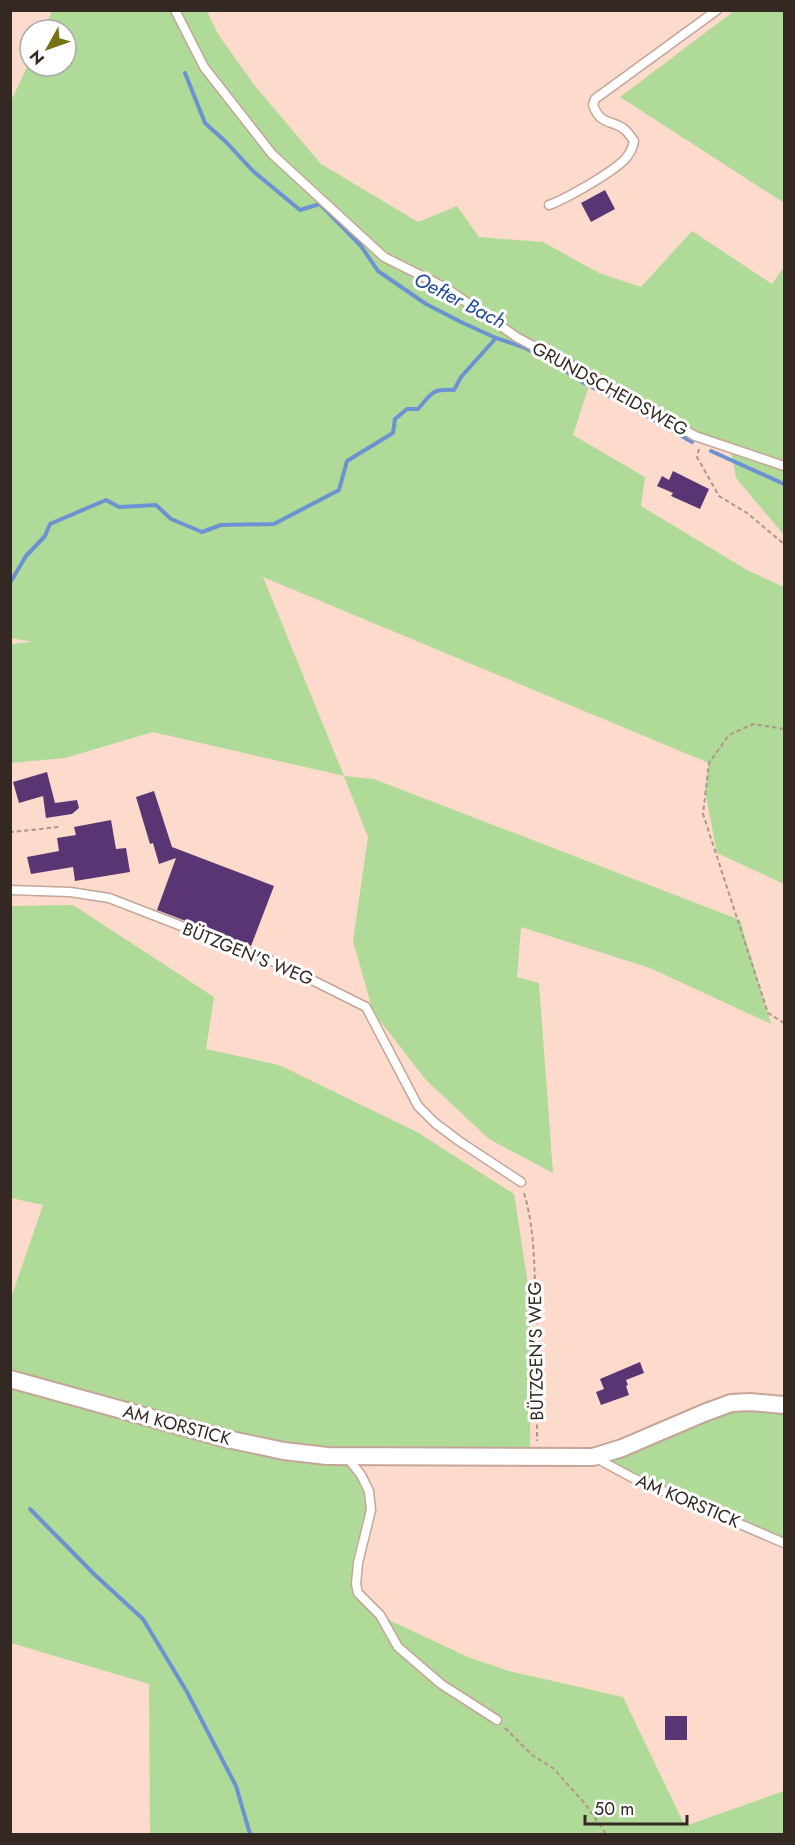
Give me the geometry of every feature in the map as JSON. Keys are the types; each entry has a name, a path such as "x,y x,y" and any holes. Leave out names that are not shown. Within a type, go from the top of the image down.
{"street":[{"name":"AM KORSTICK","path":"10,1379 228,1439 284,1451 327,1456 593,1457 622,1448 732,1403 784,1405"}],"lane":[{"name":"GRUNDSCHEIDSWEG","path":"175,10 204,67 272,154 384,257 446,288 518,338 597,379 701,439 784,466"},
{"path":"549,206 608,172 625,160 633,148 634,141 623,129 605,121 598,114 593,105 595,99 717,10"},
{"name":"BÜTZGEN'S WEG","path":"10,890 70,892 109,897 282,965 366,1007 418,1106 435,1123 459,1141 521,1182"},
{"path":"347,1456 369,1491 371,1510 358,1563 356,1584 358,1593 380,1615 399,1647 441,1684 497,1720"},
{"name":"AM KORSTICK","path":"593,1457 633,1478 784,1543"}],"path":[{"path":"701,439 697,457 719,496 747,513 784,544"},
{"path":"784,729 753,724 729,735 709,763 703,814 768,1013 784,1023"},
{"path":"10,834 59,827"},
{"name":"BÜTZGEN'S WEG","path":"521,1182 531,1215 533,1241 536,1305 537,1456"},
{"path":"497,1720 532,1755 553,1768 586,1805 606,1834"}],"green space":[{"path":"52,11 207,11 218,34 255,86 321,164 418,222 457,206 479,237 543,242 599,273 641,287 692,231 772,284 784,267 784,535 736,478 730,446 590,383 573,435 645,477 641,506 747,570 784,587 784,884 717,853 705,791 709,763 263,577 344,776 153,732 65,758 11,763 10,644 33,642 10,638 11,97 22,78 78,78 78,18 49,18"},
{"path":"734,11 784,11 784,203 620,97"},
{"path":"344,776 374,779 740,920 771,1024 650,968 521,927 517,977 539,983 553,1173 489,1139 426,1080 373,1012 353,941 368,837"},
{"path":"73,905 214,997 206,1049 279,1065 417,1132 514,1194 531,1304 530,1451 346,1455 361,1475 370,1509 358,1563 360,1588 371,1603 391,1621 468,1657 509,1671 623,1697 685,1826 784,1791 784,1834 150,1834 149,1684 11,1643 11,1298 43,1205 11,1198 11,906"},
{"path":"784,1405 784,1542 594,1457 704,1414"}],"building":[{"path":"605,190 615,209 591,222 581,203"},
{"path":"673,471 709,489 700,509 671,496 673,493 657,486 662,476 669,480"},
{"path":"47,772 55,803 77,800 79,808 72,814 46,818 43,796 19,803 13,782"},
{"path":"154,791 172,847 274,886 251,946 157,910 176,858 159,864 153,843 150,844 136,797"},
{"path":"111,820 116,849 126,848 130,872 75,881 73,867 31,874 27,857 59,851 57,838 76,835 74,827"},
{"path":"640,1362 644,1373 626,1380 629,1395 601,1405 596,1392 604,1389 600,1379"},
{"path":"665,1716 687,1716 687,1740 665,1740"}],"waterway":[{"name":"Oefter Bach","path":"185,73 205,123 253,171 300,210 320,204 361,246 378,271 426,304 463,323 547,359 584,383 692,442"},
{"path":"10,583 26,556 45,536 50,524 106,500 119,507 156,505 171,519 202,532 221,525 274,524 339,490 347,461 393,433 395,419 407,409 418,409 436,391 454,390 461,377 496,338"},
{"name":"Oefter Bach","path":"711,451 784,484"},
{"path":"30,1509 95,1575 143,1619 187,1692 236,1786 250,1834"}]}
